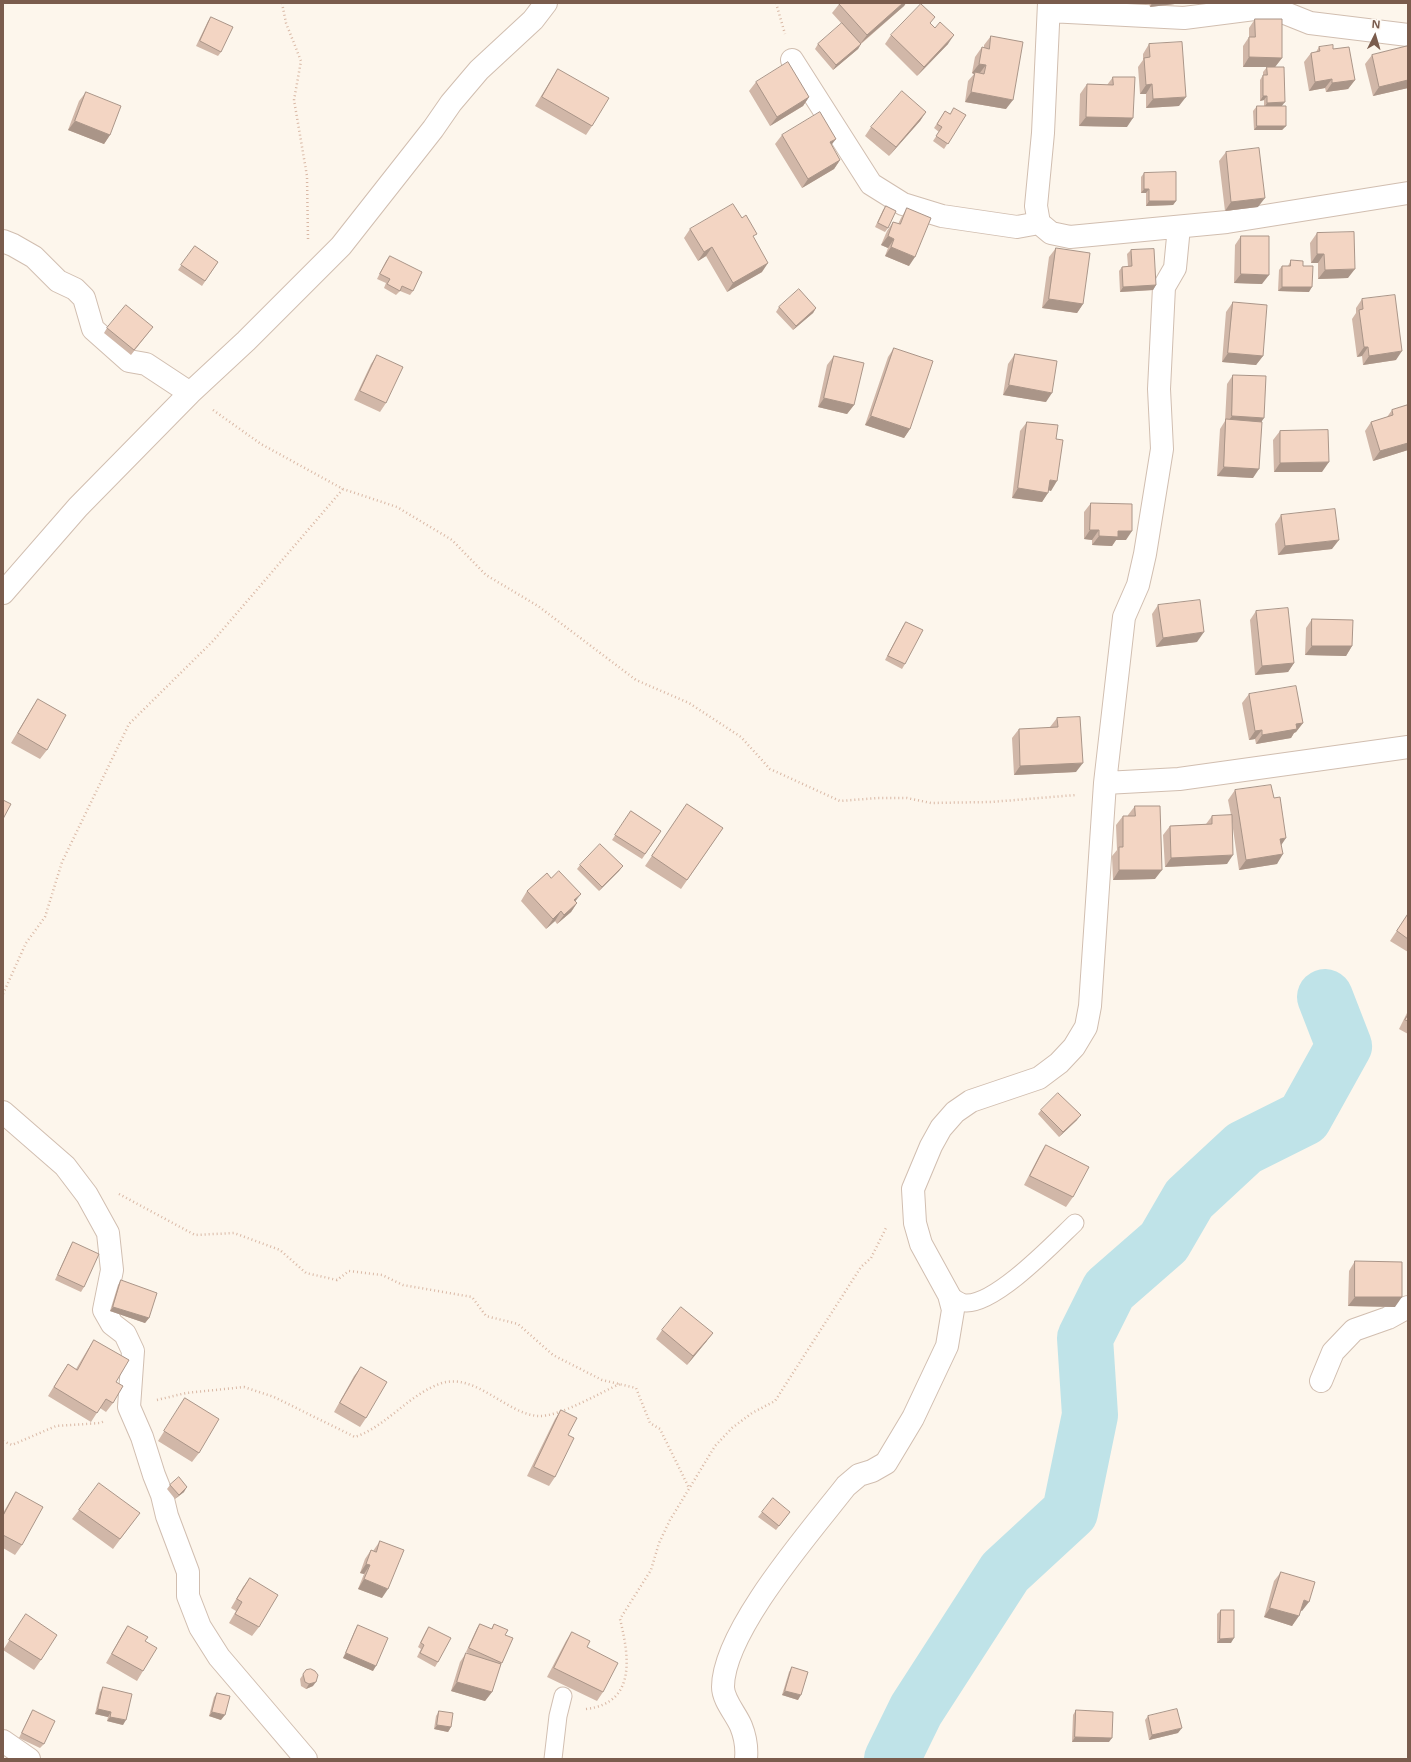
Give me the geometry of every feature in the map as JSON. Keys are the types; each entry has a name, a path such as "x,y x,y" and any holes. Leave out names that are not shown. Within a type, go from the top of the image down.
{"street":[{"path":"3,594 78,507 190,393 246,341 341,246 455,98 479,70 533,20 546,3"},
{"path":"1408,35 1310,23 1285,13 1262,8 1184,18 1049,7 1042,133 1036,206 1039,224 1051,233 1070,237 1228,222 1408,193"},
{"path":"792,60 871,184 903,204 942,216 1017,227 1039,224"},
{"path":"746,1759 741,1727 723,1688 728,1661 737,1637 770,1584 846,1486 859,1475 872,1471 886,1463 913,1418 947,1346 953,1310 949,1295 921,1244 915,1223 913,1189 931,1146 941,1128 955,1112 971,1101 1039,1078 1074,1047 1086,1027 1090,1006 1105,783 1124,617 1138,585 1145,554 1162,449 1159,389 1164,287 1175,268 1179,226"},
{"path":"3,241 34,257 58,281 75,289 84,298 93,330 130,360 146,364 190,393"},
{"path":"1105,783 1179,779 1408,747"},
{"path":"3,1112 65,1166 87,1195 108,1233 112,1270 104,1310 112,1324 125,1334 133,1351 129,1407 142,1437 167,1516 188,1572 188,1596 200,1627 219,1657 306,1759"},
{"path":"1321,1381 1334,1352 1354,1330 1388,1318 1408,1307"},
{"path":"3,1741 29,1759"}],"lane":[{"path":"949,1295 964,1303 978,1301 1004,1286 1041,1256 1075,1223"},
{"path":"553,1759 558,1716 563,1696"}],"path":[{"path":"282,3 286,22 301,62 294,100 307,176 308,242"},
{"path":"776,3 792,60"},
{"path":"190,393 261,444 343,489 397,507 452,540 486,575 538,606 636,680 688,703 741,737 770,769 840,801 878,798 907,798 932,803 992,802 1079,795 1105,783"},
{"path":"3,994 26,943 45,917 62,862 130,724 213,641 343,489"},
{"path":"113,1191 195,1235 234,1233 280,1250 306,1273 337,1280 349,1271 382,1275 404,1285 472,1298 486,1316 518,1324 553,1355 602,1380 621,1383 636,1388 650,1423 660,1429 689,1488"},
{"path":"558,1716 578,1710 600,1707 616,1697 628,1672 627,1650 620,1619 651,1570 659,1543 689,1488 715,1446 732,1428 752,1413 775,1401 861,1267 871,1258 889,1223"},
{"path":"3,1441 12,1445 56,1426 100,1423 129,1407 186,1393 244,1387 274,1397 355,1437 369,1432 407,1402 443,1383 461,1382 498,1398 522,1412 539,1416 559,1412 621,1383"}],"building":[{"path":"903,3 867,35 839,4"},
{"path":"921,4 935,17 930,23 935,28 940,22 954,35 924,67 891,35"},
{"path":"211,17 233,27 221,52 200,41"},
{"path":"1255,19 1282,19 1282,58 1249,57 1249,37 1255,37"},
{"path":"842,23 861,44 836,65 818,44"},
{"path":"991,36 1023,42 1013,100 971,92 975,72 984,74 986,65 979,64 982,47 989,49"},
{"path":"1182,42 1186,97 1153,99 1152,84 1146,85 1144,58 1150,57 1149,44"},
{"path":"1333,45 1333,49 1349,47 1355,80 1332,83 1332,79 1315,82 1311,53 1320,51 1319,47"},
{"path":"1408,46 1408,80 1379,87 1372,55"},
{"path":"788,62 809,97 777,117 756,82"},
{"path":"1267,67 1284,67 1285,102 1267,103 1267,96 1263,96 1263,75 1267,75"},
{"path":"558,69 609,98 592,126 542,97"},
{"path":"1113,77 1135,77 1133,118 1086,117 1087,84 1113,85"},
{"path":"902,91 926,112 896,147 871,127"},
{"path":"86,92 121,106 110,135 75,121"},
{"path":"1257,106 1286,106 1286,126 1257,126"},
{"path":"954,108 966,115 948,144 936,136 942,127 937,124 945,111 950,114"},
{"path":"820,112 836,139 830,142 840,160 808,179 782,135"},
{"path":"1259,148 1265,198 1231,202 1226,152"},
{"path":"1176,172 1176,201 1149,201 1149,189 1144,189 1144,173"},
{"path":"733,204 742,218 746,215 757,234 753,236 768,263 733,283 712,247 704,252 690,229"},
{"path":"886,206 896,211 888,228 878,223"},
{"path":"907,208 931,218 915,257 891,247 894,239 888,236 893,222 900,224"},
{"path":"1354,232 1355,269 1325,270 1324,254 1317,254 1317,233"},
{"path":"1241,236 1269,236 1269,275 1241,274"},
{"path":"195,246 218,262 205,281 181,265"},
{"path":"1056,248 1090,253 1083,304 1049,299"},
{"path":"1154,249 1156,285 1123,287 1122,267 1132,266 1131,250"},
{"path":"390,256 422,272 413,291 402,286 400,291 387,284 390,279 380,274"},
{"path":"1291,260 1303,261 1303,266 1313,266 1312,287 1282,287 1282,266 1290,266"},
{"path":"799,289 816,308 796,326 779,307"},
{"path":"1395,295 1402,351 1369,356 1368,347 1364,347 1359,310 1363,309 1362,299"},
{"path":"1233,302 1267,305 1263,356 1228,353"},
{"path":"126,305 153,327 134,350 107,328"},
{"path":"894,348 933,361 910,429 871,416"},
{"path":"1015,354 1057,361 1052,393 1009,385"},
{"path":"377,355 403,367 386,403 360,391"},
{"path":"834,356 864,363 854,405 824,398"},
{"path":"1233,375 1266,376 1264,418 1232,416"},
{"path":"1408,405 1408,443 1380,451 1371,422 1393,415 1392,410"},
{"path":"1226,419 1262,422 1259,469 1224,467"},
{"path":"1027,422 1058,425 1056,439 1063,440 1057,481 1050,480 1048,493 1018,488"},
{"path":"1328,430 1329,462 1280,463 1280,431"},
{"path":"1091,503 1132,504 1132,531 1118,531 1118,537 1099,536 1099,530 1090,530"},
{"path":"1335,509 1339,540 1285,546 1281,515"},
{"path":"1200,600 1204,632 1163,638 1158,605"},
{"path":"1288,608 1294,663 1262,666 1256,611"},
{"path":"1312,619 1353,620 1352,646 1312,646"},
{"path":"906,622 923,630 905,664 888,656"},
{"path":"1296,686 1303,723 1296,724 1297,729 1262,735 1262,730 1255,731 1249,694"},
{"path":"38,699 66,715 47,750 18,733"},
{"path":"1080,717 1083,763 1020,766 1019,729 1058,727 1057,718"},
{"path":"1271,785 1274,798 1280,797 1286,838 1280,839 1283,854 1246,860 1235,790"},
{"path":"3,800 11,804 3,819"},
{"path":"687,804 723,828 687,880 652,856"},
{"path":"1135,806 1160,806 1162,870 1119,870 1119,847 1123,847 1123,816 1135,816"},
{"path":"631,811 661,831 645,854 615,835"},
{"path":"1232,815 1233,855 1171,858 1170,826 1212,824 1212,816"},
{"path":"600,844 623,866 602,887 580,865"},
{"path":"559,871 581,894 574,900 577,903 564,915 561,911 553,919 527,891 547,873 551,878"},
{"path":"1408,914 1408,939 1397,931"},
{"path":"1058,1093 1081,1115 1063,1132 1041,1110"},
{"path":"1046,1145 1089,1167 1073,1197 1030,1176"},
{"path":"73,1242 99,1254 84,1287 58,1275"},
{"path":"1355,1261 1402,1262 1402,1297 1355,1297"},
{"path":"121,1280 157,1293 149,1318 113,1307"},
{"path":"681,1307 713,1333 693,1356 662,1330"},
{"path":"94,1340 129,1360 116,1382 123,1386 113,1403 106,1399 97,1413 54,1387 68,1364 77,1370"},
{"path":"361,1367 387,1382 366,1418 340,1403"},
{"path":"185,1398 219,1419 199,1453 164,1431"},
{"path":"561,1410 577,1418 568,1435 574,1438 555,1477 534,1467"},
{"path":"179,1477 187,1487 179,1495 170,1485"},
{"path":"99,1483 140,1513 120,1539 79,1510"},
{"path":"16,1492 43,1507 22,1545 3,1535 3,1516"},
{"path":"773,1498 790,1512 779,1526 762,1512"},
{"path":"380,1541 404,1550 388,1589 364,1579 370,1565 366,1564 371,1550 376,1552"},
{"path":"1281,1572 1315,1582 1309,1602 1304,1600 1299,1616 1270,1608"},
{"path":"250,1578 278,1595 259,1627 235,1614 242,1602 237,1599"},
{"path":"1221,1610 1234,1610 1234,1638 1220,1639"},
{"path":"26,1614 57,1635 41,1660 9,1640"},
{"path":"480,1624 492,1629 494,1624 508,1630 505,1635 513,1638 502,1663 469,1648"},
{"path":"358,1625 388,1638 376,1666 346,1653"},
{"path":"128,1626 148,1637 145,1641 157,1648 143,1671 112,1654"},
{"path":"429,1627 451,1638 438,1662 420,1653 424,1645 421,1643"},
{"path":"572,1632 590,1641 587,1647 618,1663 603,1692 554,1668"},
{"path":"466,1653 501,1664 492,1692 457,1682"},
{"path":"792,1667 808,1672 801,1695 785,1691"},
{"path":"311,1669 318,1675 316,1682 309,1684 305,1682 303,1674 306,1670"},
{"path":"103,1687 132,1694 126,1720 110,1717 111,1712 98,1709"},
{"path":"217,1693 230,1696 225,1715 212,1712"},
{"path":"1177,1709 1182,1728 1152,1735 1148,1716"},
{"path":"33,1710 55,1721 44,1744 22,1733"},
{"path":"1076,1710 1113,1712 1112,1738 1075,1737"},
{"path":"439,1711 453,1713 451,1727 437,1725"}],"waterway":[{"path":"892,1759 916,1710 1005,1572 1070,1512 1090,1415 1085,1338 1109,1290 1164,1242 1189,1199 1244,1148 1304,1118 1344,1046 1325,997"}]}
